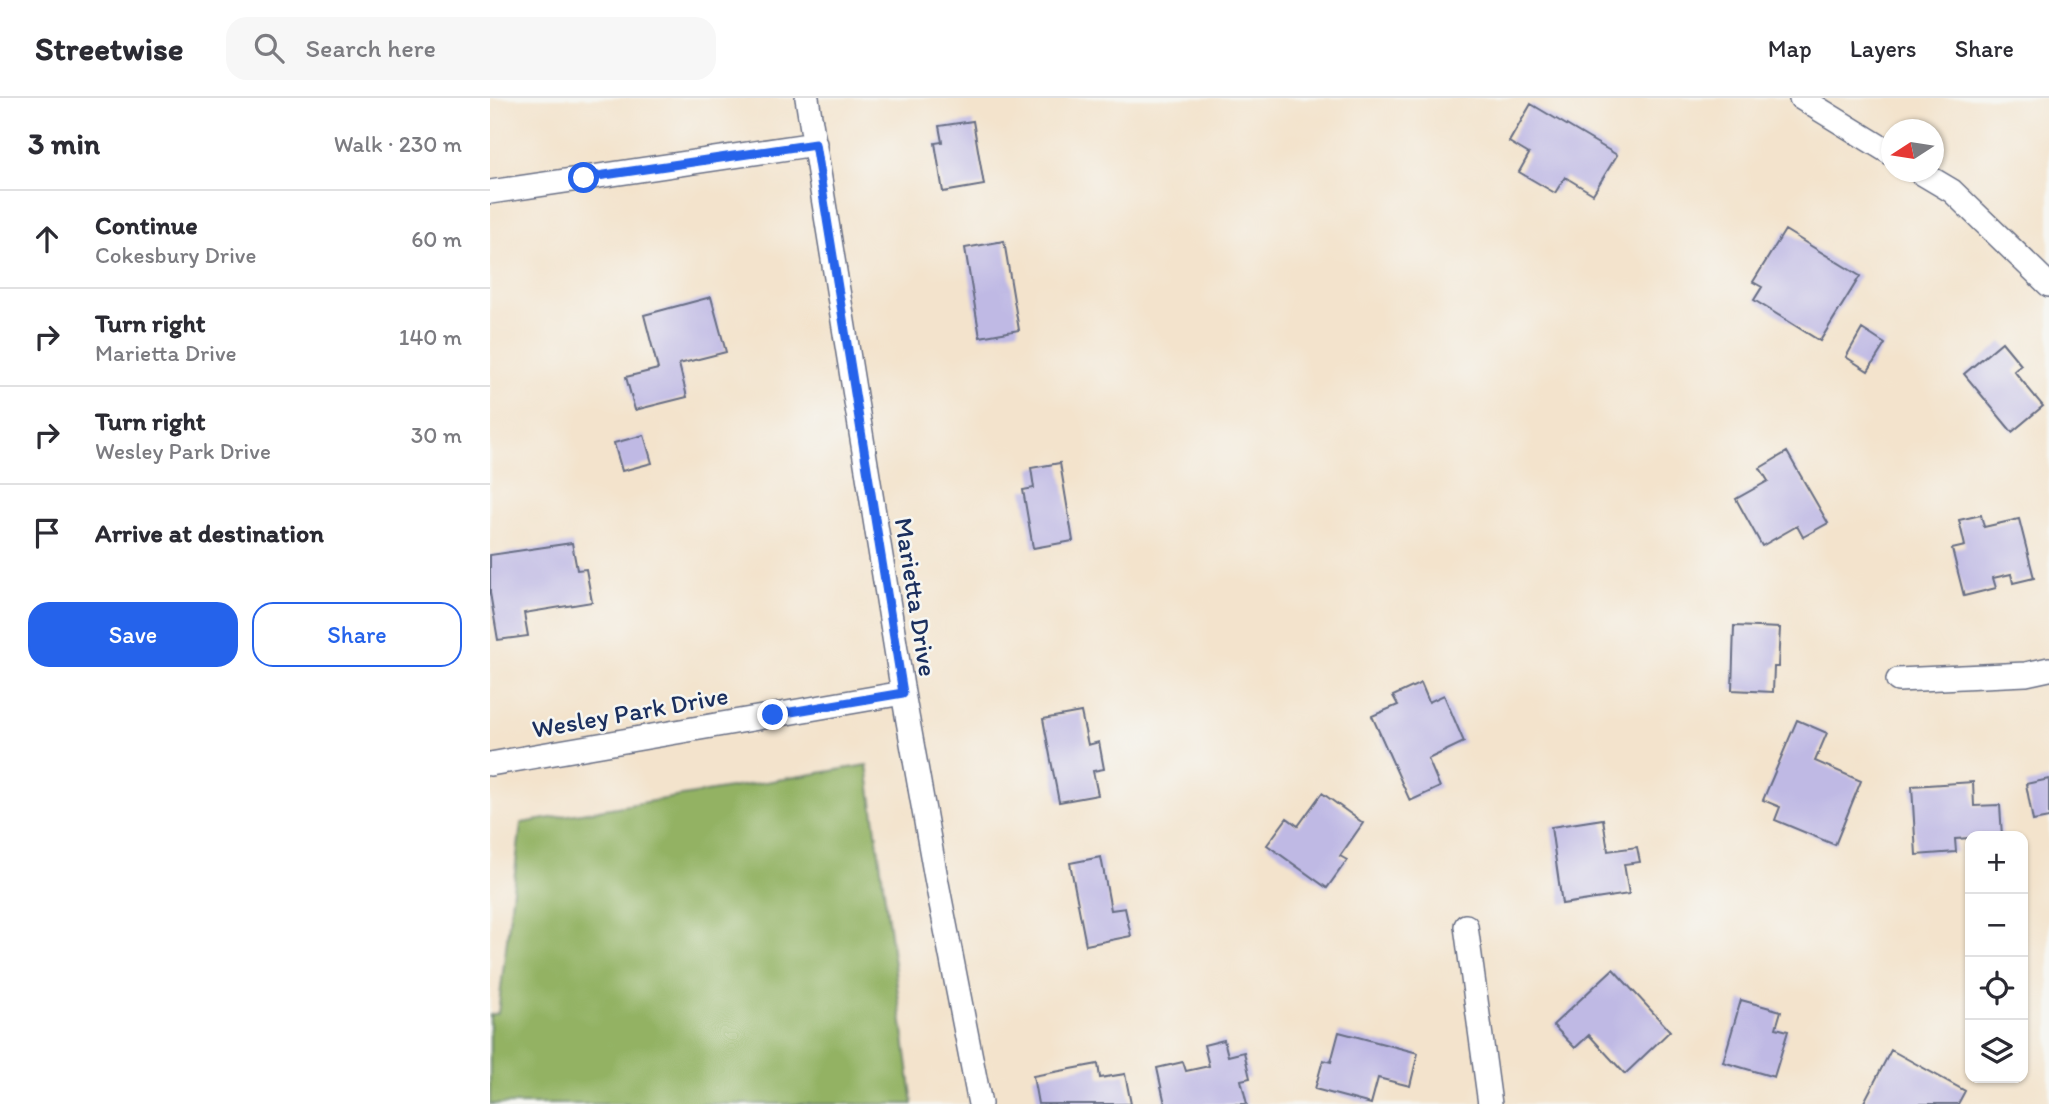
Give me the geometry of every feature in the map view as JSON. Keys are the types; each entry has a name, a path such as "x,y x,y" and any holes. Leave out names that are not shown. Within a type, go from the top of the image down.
{"street":[{"name":"Marietta Drive","path":"807,98 903,693 980,1104"},
{"path":"1801,98 1881,147"},
{"path":"490,192 815,144"},
{"path":"1937,182 1952,191 2049,285"},
{"path":"1898,680 2026,674 2049,669"},
{"name":"Wesley Park Drive","path":"490,764 903,693"},
{"path":"1466,926 1490,1104"}],"green space":[{"path":"867,765 913,1104 490,1104 490,1015 498,1013 521,823"}],"building":[{"path":"1531,104 1617,155 1593,194 1565,177 1555,193 1519,172 1529,154 1509,142"},
{"path":"973,121 984,185 943,192 935,143 942,142 939,126"},
{"path":"1785,230 1860,276 1820,341 1754,300 1762,287 1753,282"},
{"path":"1004,241 1019,330 980,337 965,248"},
{"path":"711,297 726,352 679,364 687,397 635,410 626,377 658,369 644,315"},
{"path":"1862,329 1885,344 1868,371 1846,357"},
{"path":"2002,342 2021,365 2014,371 2043,406 2012,432 1964,374"},
{"path":"644,435 652,463 622,471 614,443"},
{"path":"1787,452 1828,523 1803,537 1797,526 1762,546 1736,499 1768,481 1760,468"},
{"path":"1060,463 1073,541 1033,548 1023,490 1034,488 1031,468"},
{"path":"1981,515 1984,527 2019,519 2034,578 2013,583 2011,574 1993,578 1996,588 1964,596 1952,549 1965,546 1959,520"},
{"path":"572,543 577,570 586,569 592,602 524,613 528,636 498,640 490,593 490,555"},
{"path":"1734,626 1780,628 1778,667 1774,667 1773,692 1732,690"},
{"path":"1421,683 1429,702 1444,695 1464,742 1428,759 1440,787 1410,801 1372,716 1398,705 1393,696"},
{"path":"1081,712 1088,745 1099,742 1104,769 1093,771 1098,795 1059,802 1043,719"},
{"path":"1797,720 1827,733 1815,761 1861,781 1835,845 1775,820 1780,807 1763,800"},
{"path":"2049,779 2049,818 2033,821 2026,784"},
{"path":"1973,782 1974,806 2000,805 2002,831 1965,831 1965,838 1955,839 1956,852 1916,855 1912,786"},
{"path":"1322,793 1363,823 1340,856 1347,860 1327,888 1267,845 1287,818 1298,826"},
{"path":"1603,819 1608,851 1637,847 1640,862 1624,864 1629,894 1562,904 1551,827"},
{"path":"1101,857 1111,910 1125,908 1131,936 1086,945 1070,863"},
{"path":"1613,969 1670,1031 1625,1074 1589,1035 1575,1048 1553,1025"},
{"path":"1741,1000 1781,1011 1776,1028 1788,1031 1774,1077 1723,1062"},
{"path":"1339,1032 1418,1053 1410,1086 1378,1078 1371,1104 1315,1089 1323,1060 1331,1062"},
{"path":"1224,1040 1228,1056 1244,1052 1250,1078 1241,1080 1247,1104 1165,1104 1157,1068 1183,1062 1186,1071 1209,1066 1204,1045"},
{"path":"1891,1050 1965,1091 1958,1104 1863,1104"},
{"path":"1098,1064 1100,1078 1125,1074 1131,1104 1038,1104 1033,1076"}],"route":[{"path":"584,178 815,144 903,693 773,715"}]}
